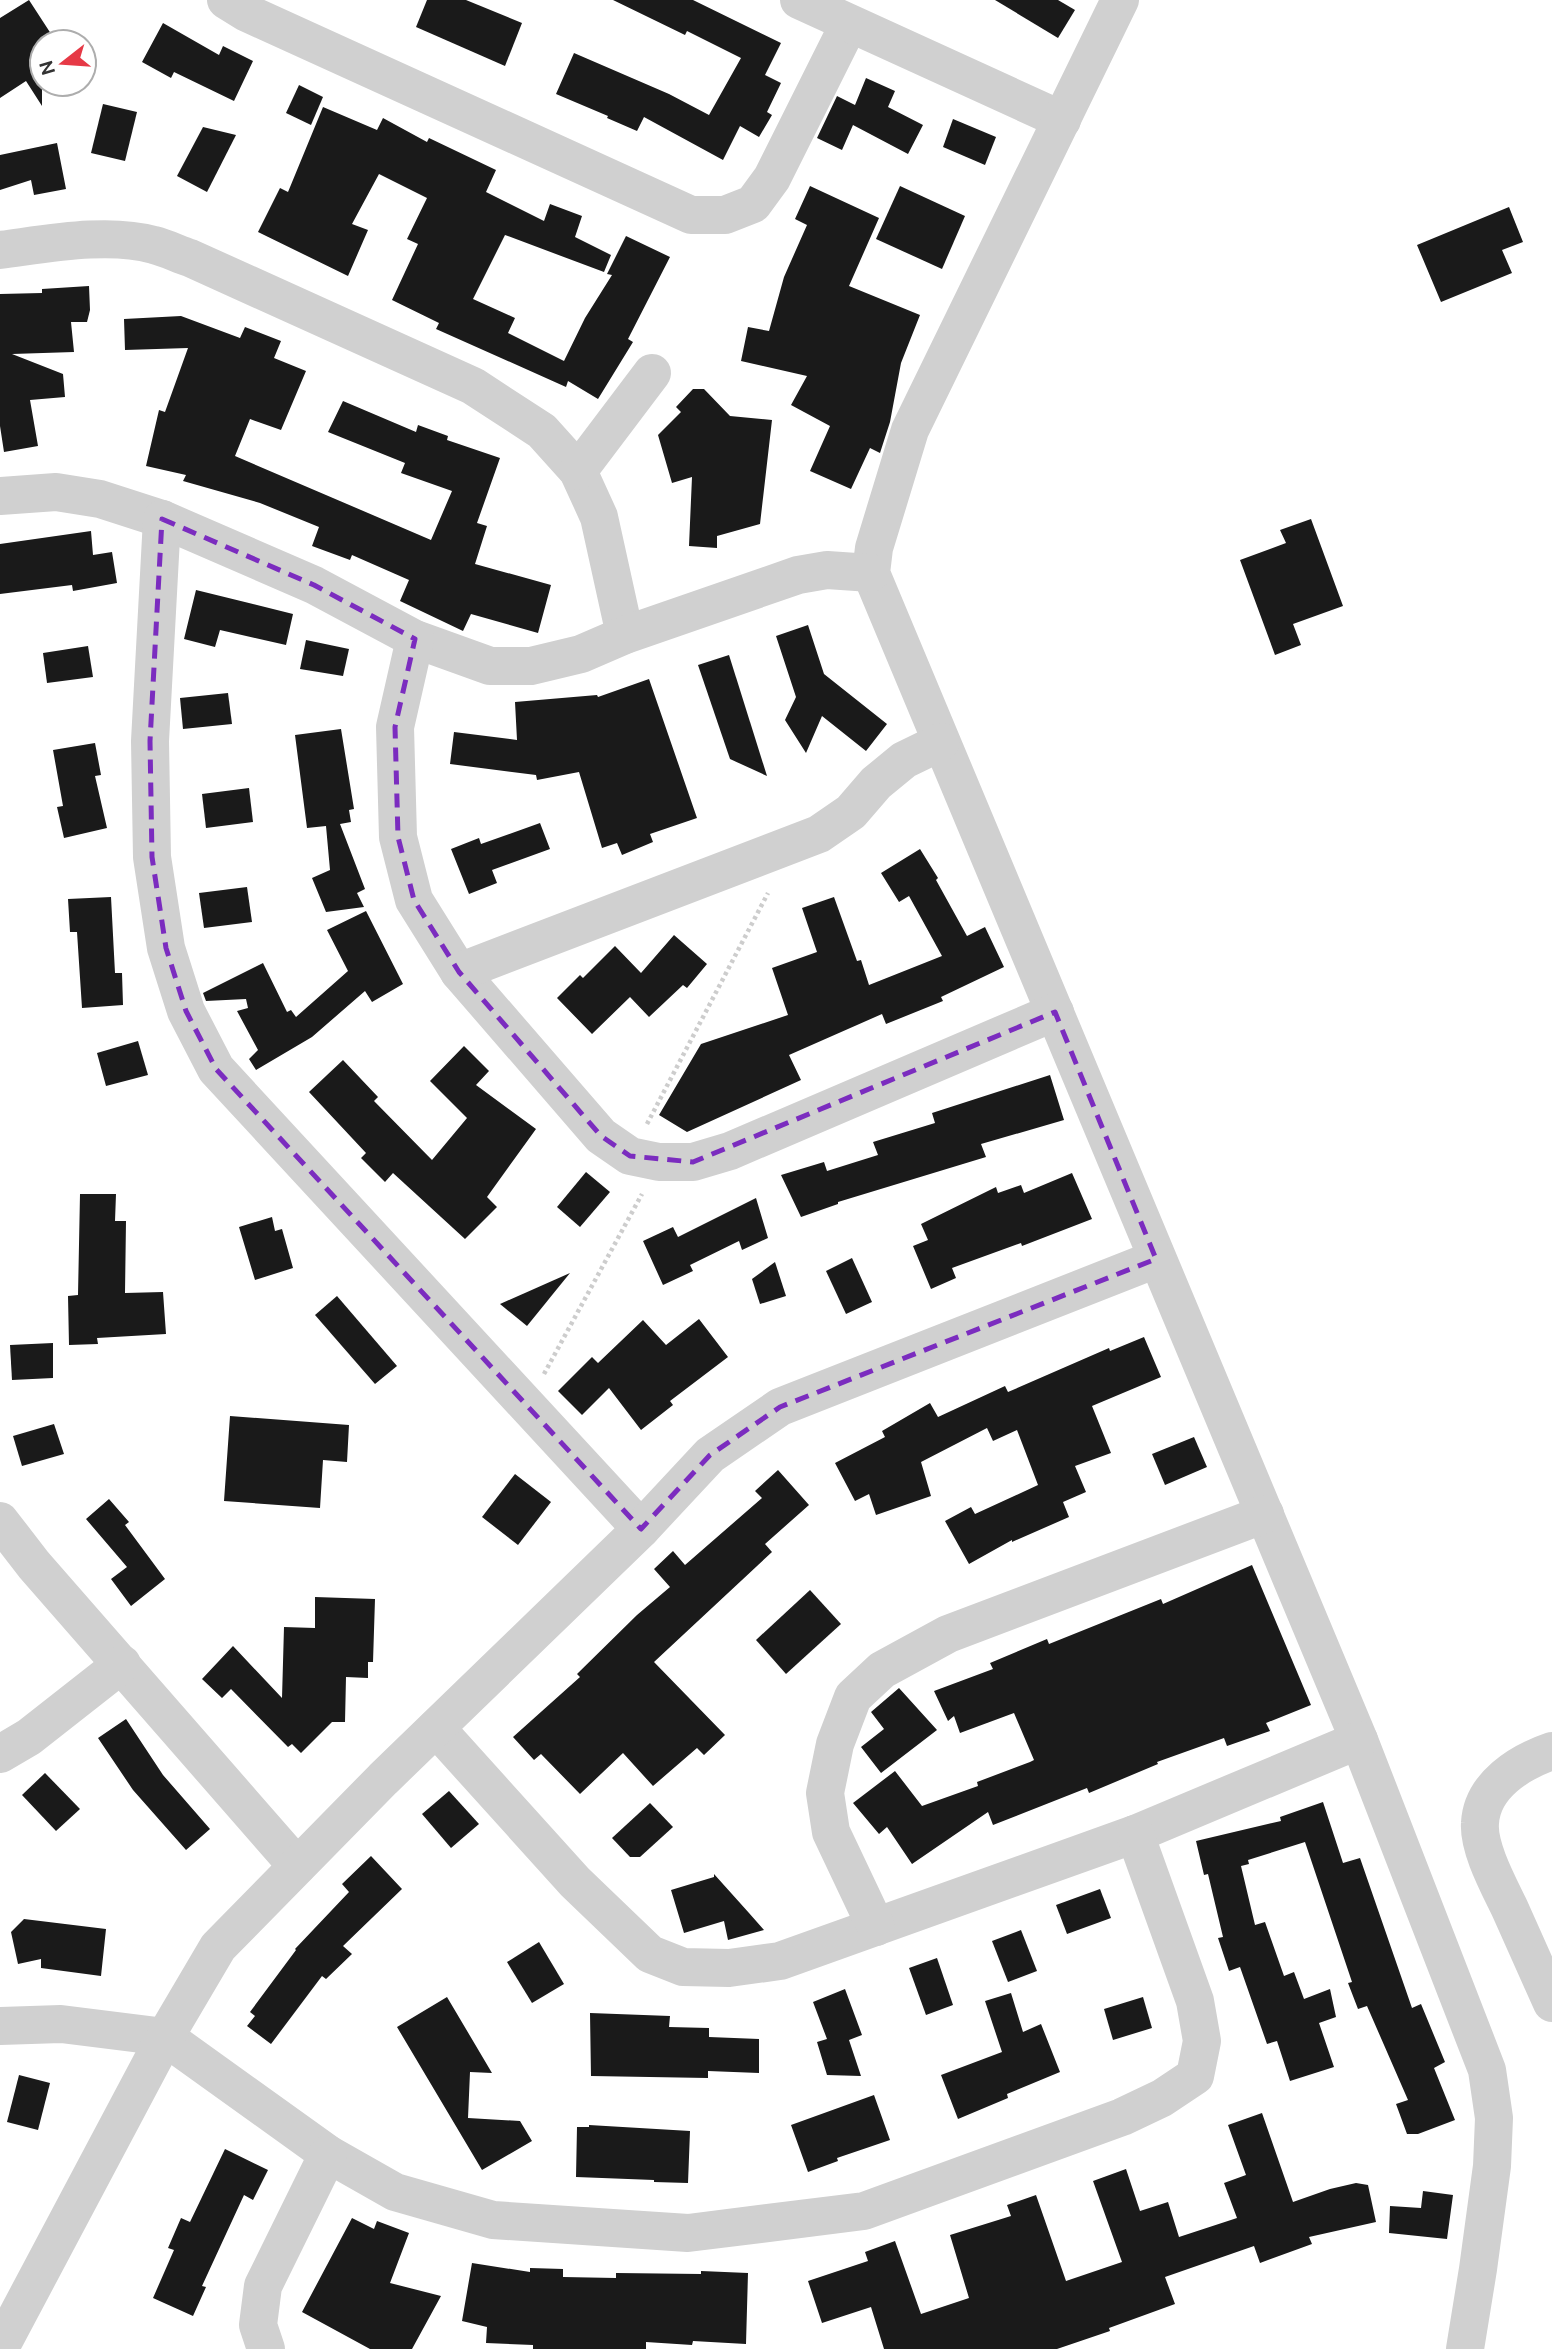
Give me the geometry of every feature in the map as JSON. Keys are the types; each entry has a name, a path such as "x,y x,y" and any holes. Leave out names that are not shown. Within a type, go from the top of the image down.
{"street":[{"path":"226,0 247,13 691,215 725,215 753,204 772,178 830,10 1062,120"},
{"path":"1120,0 910,430 874,548 871,573 1359,1740 1488,2070 1494,2118 1492,2166 1465,2349"},
{"path":"0,250 113,239 152,244 190,258 473,386 542,431 578,471 599,517 625,635"},
{"path":"578,471 652,373"},
{"path":"0,496 56,492 100,499 162,520 314,585 415,639 490,666 531,666 581,653 798,575 827,570 871,573"},
{"path":"162,520 150,741 152,857 166,948 186,1011 216,1069 641,1529"},
{"path":"415,639 395,727 398,837 414,900 459,972 601,1136 644,1159 693,1162 730,1151 1055,1012"},
{"path":"459,972 820,834 851,812 876,783 904,760 941,742"},
{"path":"0,2348 15,2293 218,1947 436,1728 641,1529 710,1455 780,1407 1156,1259"},
{"path":"876,1927 831,1832 825,1793 835,1744 853,1697 882,1670 948,1634 1265,1514"},
{"path":"1,1523 34,1565 297,1866"},
{"path":"0,1754 29,1737 122,1664"},
{"path":"436,1728 575,1882 650,1954 683,1966 729,1968 780,1961 1135,1834 1359,1740"},
{"path":"1552,1751 1537,1756 1504,1776 1487,1797 1480,1823 1486,1857 1552,2003"},
{"path":"0,2026 61,2024 165,2037 328,2154 395,2192 493,2220 688,2233 864,2211 1122,2117 1162,2098 1195,2076 1202,2041 1195,2001 1135,1834"},
{"path":"266,2349 258,2325 264,2286 328,2154"}],"path":[{"path":"527,1405 793,845"}],"highlighted area":[{"path":"162,519 314,585 415,639 395,727 398,837 414,900 459,972 601,1136 630,1156 693,1162 1055,1012 1156,1259 780,1407 710,1455 641,1529 216,1069 186,1011 166,948 152,857 150,741"}],"building":[{"path":"29,0 47,28 28,28 28,84 26,81 0,98 0,18"},
{"path":"427,0 466,0 522,23 505,66 416,27"},
{"path":"613,0 693,0 781,43 765,75 781,83 767,112 772,115 759,137 740,126 723,160 644,117 637,131 556,94 574,53 669,94 709,115 741,58 687,31 685,35"},
{"path":"995,0 1058,0 1075,10 1058,38"},
{"path":"163,23 219,55 223,46 253,61 234,101 174,72 171,78 142,62"},
{"path":"866,78 895,91 888,107 923,125 908,154 853,125 842,150 817,138 837,96 855,105"},
{"path":"299,85 323,97 311,125 286,113"},
{"path":"103,104 137,112 125,161 91,153"},
{"path":"323,107 377,130 383,118 427,142 429,138 496,170 486,192 544,221 550,204 582,216 575,237 611,255 604,272 505,235 473,299 515,318 508,333 564,361 585,318 612,275 607,274 626,236 670,257 628,339 633,342 598,399 568,381 566,387 436,329 439,323 392,300 418,244 407,239 427,198 379,174 352,224 368,230 348,276 258,232 280,188 288,192"},
{"path":"953,119 996,137 985,165 943,147"},
{"path":"203,127 236,135 207,192 177,176"},
{"path":"57,143 66,189 34,195 31,180 0,190 0,155"},
{"path":"810,186 879,218 849,286 920,315 901,363 890,422 880,453 870,448 851,489 810,471 830,426 791,405 807,376 741,361 748,327 769,331 784,277 807,225 795,219"},
{"path":"900,186 965,216 942,269 876,239"},
{"path":"1509,207 1523,242 1502,250 1512,273 1441,302 1417,245"},
{"path":"89,286 90,310 87,322 71,322 74,352 12,354 63,374 65,397 30,400 38,446 4,452 0,426 0,294 42,293 42,289"},
{"path":"181,316 240,338 245,327 281,341 274,358 306,371 281,430 250,419 235,456 431,540 452,491 401,473 405,463 328,432 343,401 416,432 418,425 448,436 447,440 500,458 477,523 487,526 475,564 551,585 538,633 471,614 463,631 400,601 409,580 352,555 350,560 312,546 319,527 260,503 183,481 186,475 146,466 159,410 165,412 188,348 125,350 124,319"},
{"path":"693,389 704,389 730,416 772,420 760,524 717,536 717,548 689,546 692,477 672,483 658,435 681,412 676,407"},
{"path":"1311,519 1343,606 1293,624 1301,645 1275,655 1240,560 1286,543 1280,530"},
{"path":"91,531 93,555 112,552 117,583 73,591 72,585 0,594 0,544"},
{"path":"196,590 293,614 286,645 220,630 215,647 184,639"},
{"path":"808,625 824,674 887,724 866,751 822,716 806,753 785,720 796,697 776,636"},
{"path":"306,640 349,649 343,676 300,669"},
{"path":"88,646 93,677 47,683 43,653"},
{"path":"729,655 767,776 730,759 698,665"},
{"path":"649,679 697,818 650,834 653,842 622,855 617,843 602,848 579,772 537,780 536,775 450,764 454,732 517,740 515,702 598,697"},
{"path":"228,693 232,724 183,729 180,698"},
{"path":"341,729 354,809 349,810 351,822 340,824 365,889 357,893 364,907 326,912 312,878 330,870 326,826 307,828 295,735"},
{"path":"95,743 101,775 95,776 107,828 64,838 57,807 63,806 53,750"},
{"path":"249,788 253,822 206,828 202,794"},
{"path":"540,823 550,849 492,870 497,883 469,894 451,849 479,838 481,844"},
{"path":"920,849 967,936 985,927 1004,967 941,997 943,1001 886,1024 882,1014 789,1055 801,1080 687,1132 659,1115 701,1044 788,1015 772,968 817,952 802,908 834,897 857,961 861,960 869,985 942,956 909,896 899,902 881,873"},
{"path":"247,887 252,922 204,928 199,893"},
{"path":"111,897 115,973 122,973 123,1005 82,1008 77,932 70,932 68,899"},
{"path":"366,911 403,984 372,1002 365,991 312,1037 256,1070 249,1059 258,1050 237,1011 248,1008 246,999 206,1001 203,993 263,963 287,1012 291,1010 296,1017 348,971 327,930"},
{"path":"674,935 707,964 687,988 683,985 649,1017 630,997 592,1034 557,998 580,975 583,978 615,946 641,973"},
{"path":"138,1041 148,1075 106,1086 97,1053"},
{"path":"464,1046 489,1071 476,1085 536,1129 487,1197 497,1207 465,1239 393,1173 385,1182 361,1158 366,1153 309,1092 343,1060 378,1097 374,1101 432,1160 467,1118 430,1081"},
{"path":"1050,1075 1064,1120 981,1144 986,1157 838,1202 801,1217 781,1175 824,1162 827,1171 878,1155 873,1142 935,1123 932,1113"},
{"path":"586,1172 610,1192 580,1227 557,1207"},
{"path":"1072,1173 1092,1219 1022,1246 1021,1243 952,1268 956,1278 931,1289 913,1246 928,1240 921,1224 996,1187 998,1193 1021,1185 1024,1193"},
{"path":"80,1194 116,1194 115,1221 126,1221 125,1293 163,1292 166,1334 97,1338 98,1344 69,1345 68,1296 78,1295"},
{"path":"756,1198 768,1238 742,1250 739,1241 690,1265 693,1271 663,1285 643,1241 673,1227 678,1237"},
{"path":"272,1217 275,1231 282,1229 293,1268 255,1280 239,1227"},
{"path":"852,1258 872,1302 846,1314 826,1271"},
{"path":"775,1262 786,1296 760,1304 752,1279"},
{"path":"570,1273 527,1326 500,1304"},
{"path":"337,1296 397,1366 375,1384 315,1315"},
{"path":"699,1319 728,1357 670,1401 673,1405 641,1430 609,1388 582,1415 558,1391 592,1357 598,1363 643,1320 666,1345"},
{"path":"1144,1337 1161,1377 1092,1406 1111,1453 1075,1466 1086,1492 1063,1502 1069,1517 1012,1540 969,1564 945,1521 971,1507 975,1514 1038,1485 1017,1430 993,1441 987,1428 921,1462 931,1496 876,1515 869,1494 855,1501 835,1463 885,1437 882,1431 930,1403 938,1417 1005,1386 1008,1392 1109,1348 1110,1351"},
{"path":"53,1343 53,1378 12,1380 10,1345"},
{"path":"230,1416 349,1425 347,1462 323,1460 320,1508 224,1501"},
{"path":"54,1424 64,1454 22,1466 13,1436"},
{"path":"1194,1437 1207,1467 1165,1485 1152,1454"},
{"path":"778,1470 809,1505 765,1544 772,1552 654,1662 725,1735 704,1755 697,1748 653,1786 623,1753 580,1794 541,1754 534,1760 513,1737 580,1677 577,1674 670,1587 654,1569 673,1551 685,1565 762,1498 755,1491"},
{"path":"515,1474 551,1502 518,1545 482,1517"},
{"path":"109,1499 129,1522 125,1525 165,1579 131,1606 111,1579 127,1567 86,1519"},
{"path":"1252,1565 1311,1705 1266,1723 1270,1731 1227,1746 1224,1738 1157,1762 1158,1764 1089,1793 1087,1788 993,1825 988,1812 912,1864 887,1827 879,1834 853,1803 895,1771 922,1806 978,1786 977,1782 1034,1760 1014,1713 960,1733 954,1716 948,1721 934,1691 993,1669 990,1663 1047,1639 1049,1644 1161,1599 1163,1604"},
{"path":"810,1590 841,1624 786,1674 756,1640"},
{"path":"315,1597 375,1599 373,1662 368,1662 368,1678 346,1677 345,1722 332,1722 301,1753 292,1744 288,1747 231,1689 222,1698 202,1679 233,1646 282,1698 284,1627 315,1628"},
{"path":"899,1688 937,1730 881,1773 861,1747 884,1729 871,1712"},
{"path":"126,1719 163,1775 210,1829 186,1850 133,1790 98,1738"},
{"path":"45,1773 80,1809 56,1831 22,1795"},
{"path":"449,1791 479,1824 451,1848 422,1814"},
{"path":"1323,1802 1343,1863 1360,1858 1412,2008 1421,2004 1445,2062 1434,2068 1455,2120 1418,2134 1407,2134 1396,2104 1408,2100 1367,2006 1358,2009 1348,1983 1352,1982 1305,1842 1248,1860 1249,1864 1241,1866 1255,1925 1265,1922 1284,1976 1294,1972 1304,1999 1330,1989 1336,2017 1319,2023 1334,2067 1290,2081 1277,2041 1267,2044 1240,1967 1229,1971 1218,1938 1223,1937 1208,1874 1204,1875 1196,1841 1281,1821 1280,1817"},
{"path":"650,1803 673,1827 640,1857 630,1857 612,1838"},
{"path":"371,1856 402,1889 343,1946 352,1954 326,1979 322,1976 271,2044 247,2026 255,2016 250,2012 295,1949 349,1892 342,1884"},
{"path":"714,1874 764,1930 728,1940 724,1921 684,1933 671,1890 714,1877"},
{"path":"1100,1889 1111,1918 1067,1934 1056,1905"},
{"path":"24,1919 106,1929 101,1976 41,1968 41,1959 18,1964 11,1932"},
{"path":"1021,1930 1037,1971 1008,1982 992,1941"},
{"path":"539,1942 564,1984 532,2003 507,1962"},
{"path":"937,1958 953,2005 926,2015 909,1968"},
{"path":"845,1989 862,2035 849,2040 861,2076 827,2075 817,2042 827,2039 813,2002"},
{"path":"1011,1993 1023,2032 1041,2024 1060,2072 1007,2094 1008,2098 958,2119 941,2075 1002,2052 985,2001"},
{"path":"447,1997 492,2073 470,2072 468,2118 520,2121 532,2141 482,2170 397,2027"},
{"path":"1143,1997 1152,2028 1113,2040 1104,2009"},
{"path":"590,2013 670,2016 669,2027 709,2028 709,2037 759,2039 759,2073 708,2071 708,2078 591,2076"},
{"path":"19,2075 50,2083 38,2130 7,2122"},
{"path":"874,2095 890,2140 837,2158 838,2161 808,2172 791,2125"},
{"path":"1262,2113 1293,2202 1356,2183 1368,2185 1376,2222 1309,2237 1312,2244 1260,2263 1254,2246 1165,2277 1175,2304 1057,2349 884,2349 871,2307 822,2323 808,2281 868,2261 865,2252 895,2241 921,2314 969,2298 950,2235 1011,2216 1007,2205 1036,2195 1066,2281 1122,2262 1093,2181 1126,2169 1140,2211 1168,2202 1179,2237 1237,2218 1224,2183 1246,2175 1228,2125"},
{"path":"589,2125 690,2131 688,2183 576,2177 577,2127"},
{"path":"225,2149 268,2170 253,2200 244,2195 202,2286 206,2287 193,2316 153,2298 174,2250 168,2248 181,2218 190,2222"},
{"path":"1423,2191 1453,2195 1447,2239 1389,2233 1390,2206 1421,2208"},
{"path":"352,2218 374,2229 377,2221 409,2233 390,2283 441,2296 412,2349 370,2349 302,2312"},
{"path":"472,2263 530,2272 530,2268 563,2269 563,2277 616,2278 616,2273 701,2274 701,2271 748,2273 746,2344 646,2342 646,2349 533,2349 533,2345 486,2343 487,2327 462,2321"}]}
